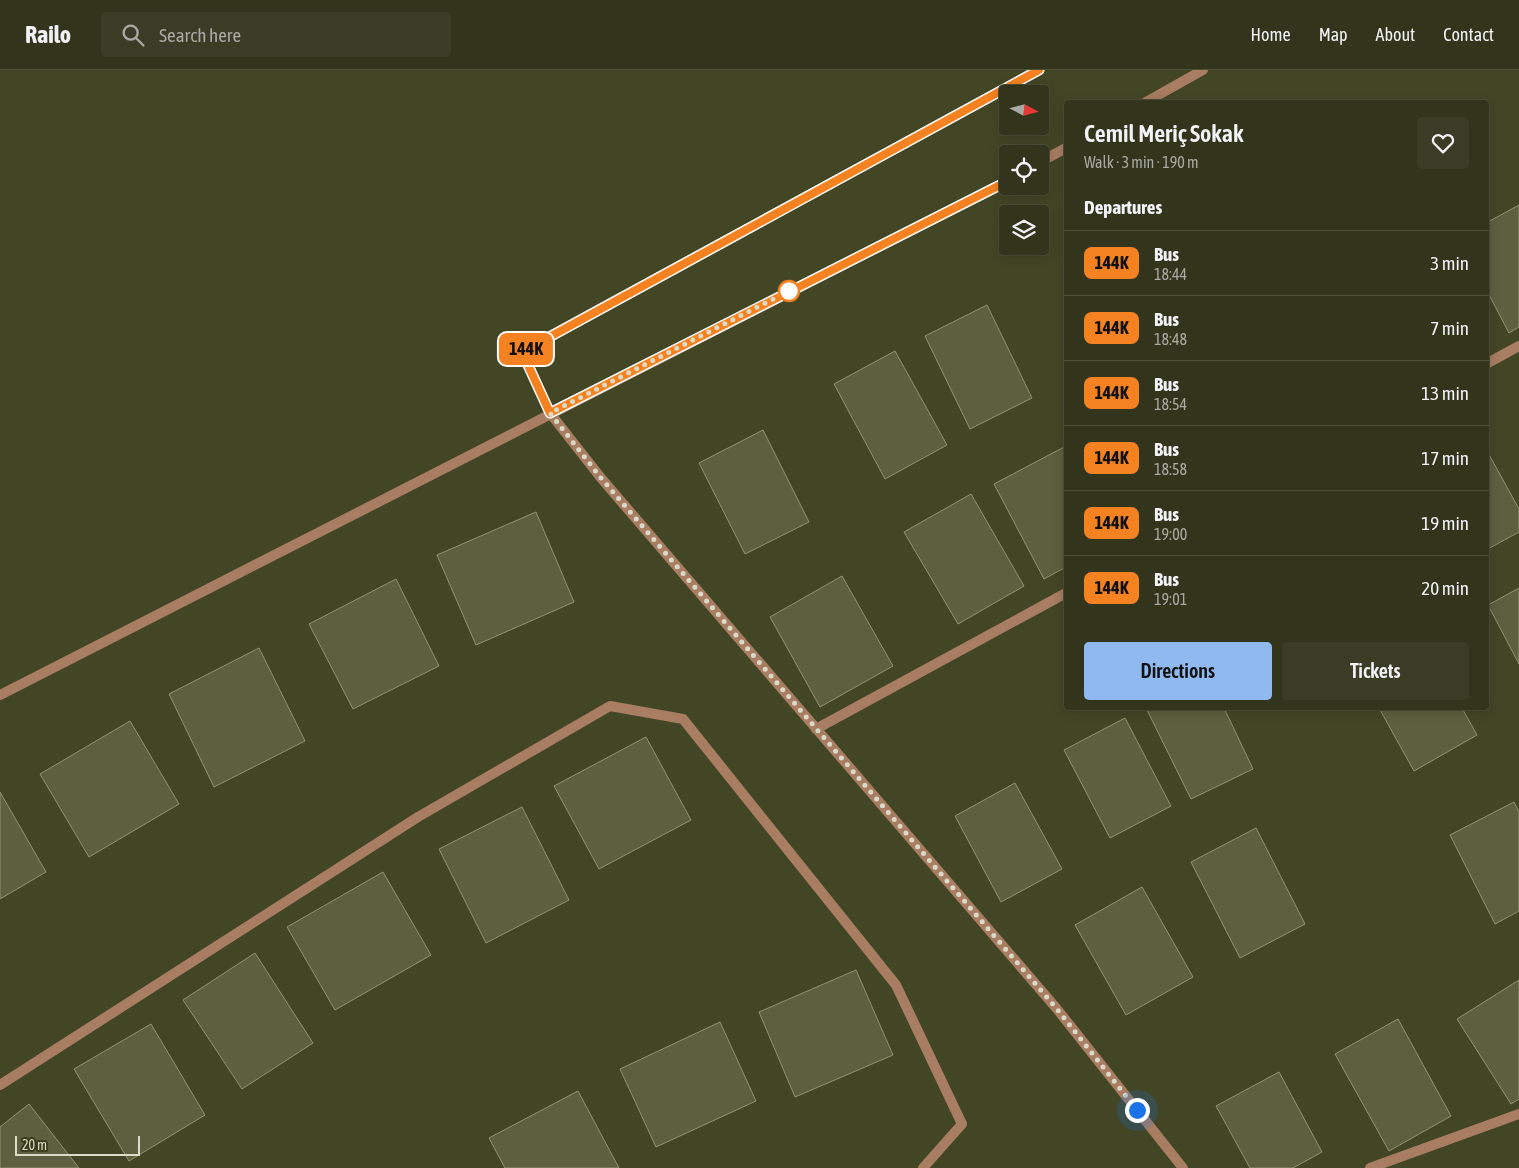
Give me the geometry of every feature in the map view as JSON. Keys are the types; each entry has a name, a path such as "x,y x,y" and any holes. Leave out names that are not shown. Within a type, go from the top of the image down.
{"street":[{"path":"1039,70 522,352 550,413 601,478 1057,1009 1183,1168"},
{"path":"1150,100 1203,70"},
{"path":"1049,157 1064,149"},
{"path":"0,695 999,186"},
{"path":"1489,362 1519,346"},
{"path":"816,729 1064,594"},
{"path":"0,1085 418,817 610,706 683,719 896,985 962,1124 923,1168"},
{"path":"1370,1168 1519,1114"}],"building":[{"path":"1519,205 1519,327 1509,333 1489,295 1489,221"},
{"path":"987,305 1032,398 970,429 925,336"},
{"path":"895,351 947,445 885,479 834,384"},
{"path":"763,430 809,522 745,554 699,463"},
{"path":"1064,447 1064,568 1044,579 994,484"},
{"path":"1489,454 1519,509 1519,532 1489,548"},
{"path":"971,494 1024,586 958,624 904,532"},
{"path":"536,512 574,602 476,645 437,555"},
{"path":"842,576 893,666 820,707 770,617"},
{"path":"396,579 439,666 353,709 309,624"},
{"path":"1519,588 1519,664 1489,607 1489,604"},
{"path":"259,648 305,741 214,787 169,694"},
{"path":"1147,710 1225,710 1253,769 1191,799"},
{"path":"1380,710 1463,710 1477,735 1414,771"},
{"path":"1125,718 1171,806 1110,838 1064,750"},
{"path":"130,721 179,804 89,857 40,774"},
{"path":"646,737 691,820 599,869 554,786"},
{"path":"1015,783 1062,869 1001,902 955,816"},
{"path":"0,792 46,872 0,899"},
{"path":"1514,802 1519,812 1519,911 1495,924 1450,835"},
{"path":"522,807 569,900 486,943 439,849"},
{"path":"1256,828 1305,924 1240,958 1191,862"},
{"path":"383,872 431,955 335,1010 287,927"},
{"path":"1142,887 1193,977 1126,1015 1075,925"},
{"path":"255,953 313,1043 242,1089 183,1000"},
{"path":"856,970 893,1055 795,1097 759,1012"},
{"path":"1519,980 1519,1099 1511,1104 1457,1019"},
{"path":"1398,1019 1451,1116 1389,1151 1335,1054"},
{"path":"720,1022 756,1101 656,1147 620,1069"},
{"path":"151,1024 205,1115 129,1161 74,1069"},
{"path":"1279,1072 1322,1152 1293,1168 1250,1168 1216,1106"},
{"path":"578,1091 619,1168 505,1168 489,1138"},
{"path":"29,1104 79,1168 0,1168 0,1127"}],"bus line":[{"name":"144K","path":"999,186 550,413 522,352 1039,70"}],"route":[{"path":"789,291 550,413 601,478 1057,1009 1137,1110"}]}
